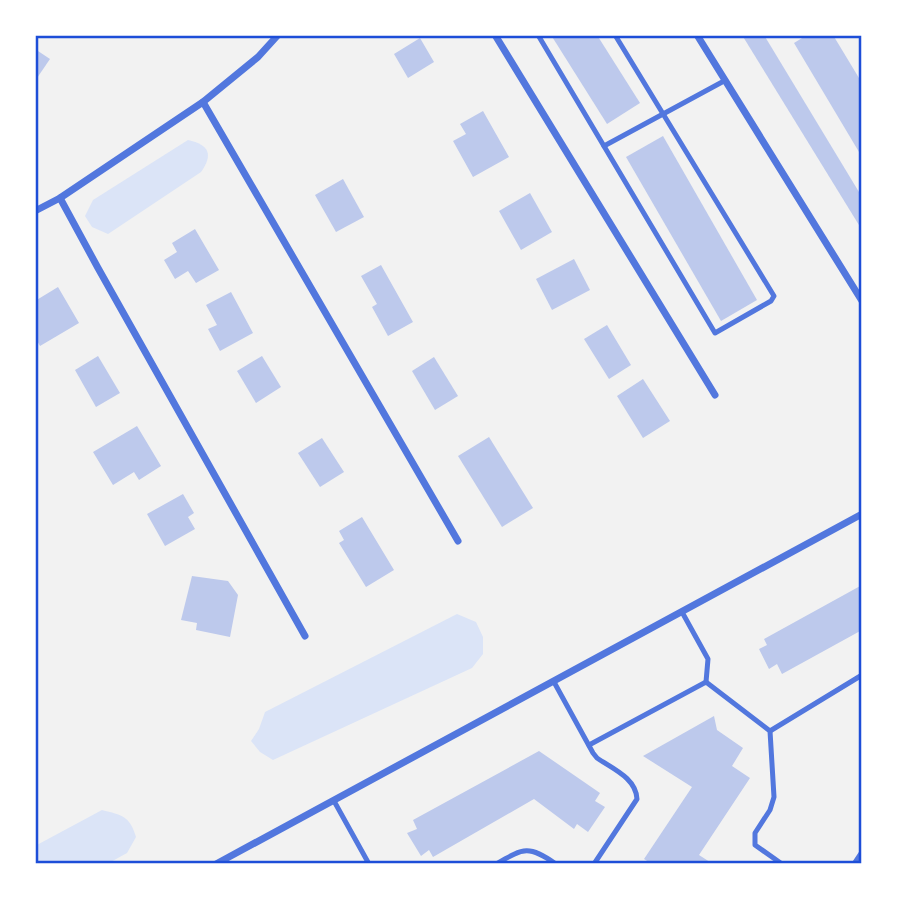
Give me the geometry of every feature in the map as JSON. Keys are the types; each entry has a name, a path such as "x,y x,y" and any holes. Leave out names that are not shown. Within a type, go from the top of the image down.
{"street":[{"path":"35,211 60,198 203,102 258,57 278,35"},
{"path":"495,35 715,395"},
{"path":"697,35 862,302"},
{"path":"203,102 458,541"},
{"path":"60,198 305,636"},
{"path":"216,864 862,514"}],"lane":[{"path":"538,35 715,333 771,301 774,296 615,35"},
{"path":"604,146 724,81"},
{"path":"682,612 708,659 706,682"},
{"path":"770,731 862,675"},
{"path":"554,682 597,758 632,782 637,790 637,799 594,864"},
{"path":"706,682 770,731 774,797 770,810 755,833 755,845 782,864"},
{"path":"589,745 706,682"},
{"path":"334,801 369,864"},
{"path":"496,864 516,852 528,850 540,853 556,864"},
{"path":"853,864 862,852"}],"shaded area":[{"path":"188,140 201,145 207,152 207,161 201,172 108,234 92,227 85,216 93,200"},
{"path":"457,614 476,622 483,637 483,654 472,668 273,760 260,752 251,741 265,712"},
{"path":"102,810 120,815 131,825 136,837 127,853 107,864 35,864 35,846"}],"building":[{"path":"551,35 597,35 640,103 607,124"},
{"path":"742,35 764,35 862,197 862,230"},
{"path":"807,35 833,35 862,83 862,157 794,43"},
{"path":"420,38 434,62 408,78 394,54"},
{"path":"35,49 50,59 35,81"},
{"path":"483,111 509,157 473,177 453,141 466,134 460,124"},
{"path":"663,136 757,300 721,321 626,157"},
{"path":"343,179 364,217 336,232 315,195"},
{"path":"530,193 552,232 521,250 499,211"},
{"path":"195,229 219,270 196,283 188,271 175,279 164,260 177,252 172,243"},
{"path":"574,259 590,290 552,310 536,279"},
{"path":"381,265 413,322 388,336 372,307 377,304 361,276"},
{"path":"58,287 79,323 40,346 35,337 35,301"},
{"path":"231,292 253,333 220,351 208,329 217,325 206,305"},
{"path":"607,325 631,365 609,379 584,339"},
{"path":"98,356 120,393 96,407 75,370"},
{"path":"262,356 281,387 256,403 237,371"},
{"path":"434,357 458,396 435,410 412,371"},
{"path":"643,379 670,421 643,438 617,396"},
{"path":"137,426 161,466 139,480 134,472 113,485 93,452"},
{"path":"489,437 533,508 502,527 458,456"},
{"path":"322,438 344,472 320,487 298,453"},
{"path":"183,494 194,513 188,517 195,529 165,546 147,514"},
{"path":"362,517 394,570 366,587 339,543 344,540 339,531"},
{"path":"192,576 228,581 238,595 230,637 196,630 197,623 181,620"},
{"path":"862,585 862,630 782,674 777,664 769,669 759,649 767,645 764,639"},
{"path":"714,716 717,730 743,748 732,766 750,778 699,855 713,864 652,864 644,859 692,787 643,756"},
{"path":"539,751 600,793 595,801 605,807 588,832 577,824 574,829 534,799 433,857 429,850 421,856 407,833 417,829 413,820"}]}
